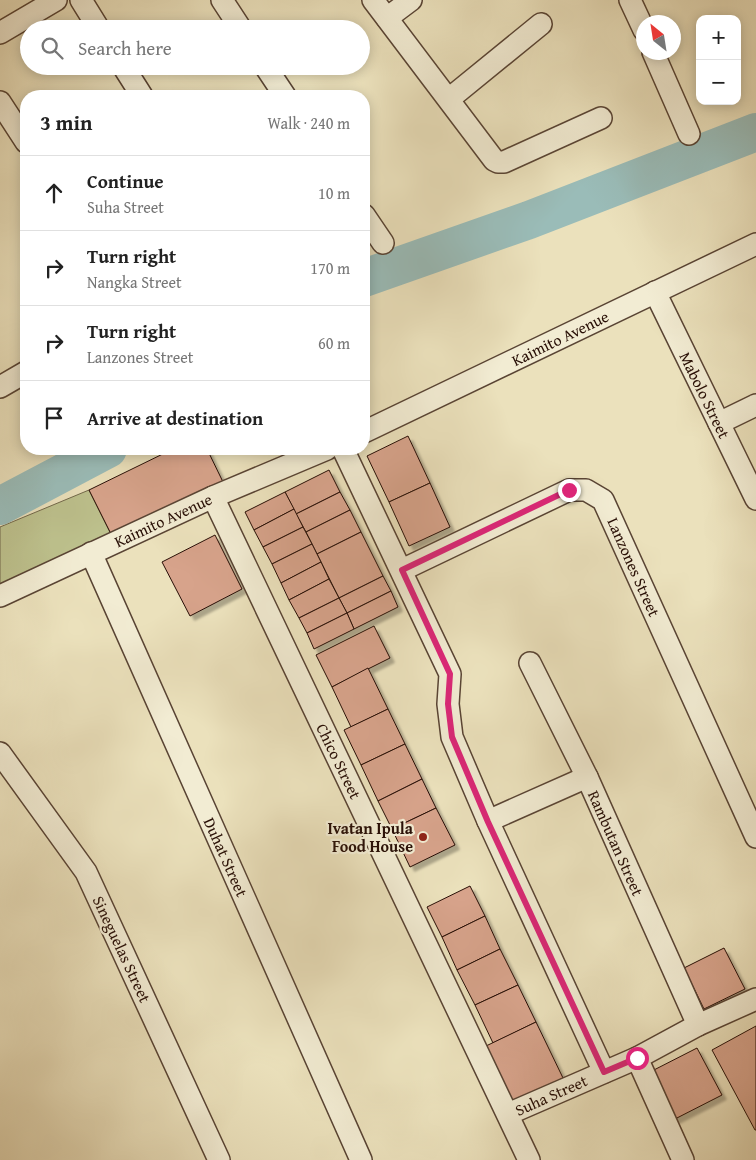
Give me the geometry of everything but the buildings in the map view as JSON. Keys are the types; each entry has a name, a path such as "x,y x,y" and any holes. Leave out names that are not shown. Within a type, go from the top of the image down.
{"street":[{"path":"22,20 56,0"},
{"path":"81,0 93,20"},
{"path":"222,0 235,20"},
{"path":"373,0 494,160 504,162 601,118"},
{"path":"387,18 411,0"},
{"path":"630,0 637,15"},
{"path":"0,33 20,21"},
{"path":"449,99 541,24"},
{"path":"657,60 689,134"},
{"path":"129,75 138,90"},
{"path":"272,75 281,90"},
{"path":"0,102 20,133"},
{"path":"370,224 383,242"},
{"name":"Kaimito Avenue","path":"370,429 756,244"},
{"name":"Mabolo Street","path":"655,292 756,499"},
{"path":"0,387 20,375"},
{"path":"718,423 756,405"},
{"name":"Kaimito Avenue","path":"0,596 213,497 313,455"},
{"path":"346,455 450,674 448,704 452,737 488,822 604,1072"},
{"name":"Lanzones Street","path":"402,570 569,490 586,490 603,500 756,837"},
{"name":"Chico Street","path":"213,497 508,1114 528,1160"},
{"name":"Duhat Street","path":"91,553 361,1160"},
{"name":"Rambutan Street","path":"530,663 587,777 698,1025"},
{"name":"Sineguelas Street","path":"0,752 86,872 220,1160"},
{"path":"488,822 587,777"},
{"name":"Suha Street","path":"508,1114 637,1058 698,1025 756,999"},
{"path":"637,1058 683,1160"}],"green space":[{"path":"89,490 112,536 0,586 0,527"}],"waterway":[{"path":"370,276 529,220 756,132"},
{"path":"0,506 97,455"}],"place":[{"name":"Ivatan Ipula Food House","path":"423,837"}],"route":[{"path":"569,490 402,570 450,674 448,704 452,737 488,822 604,1072 637,1058"}]}
